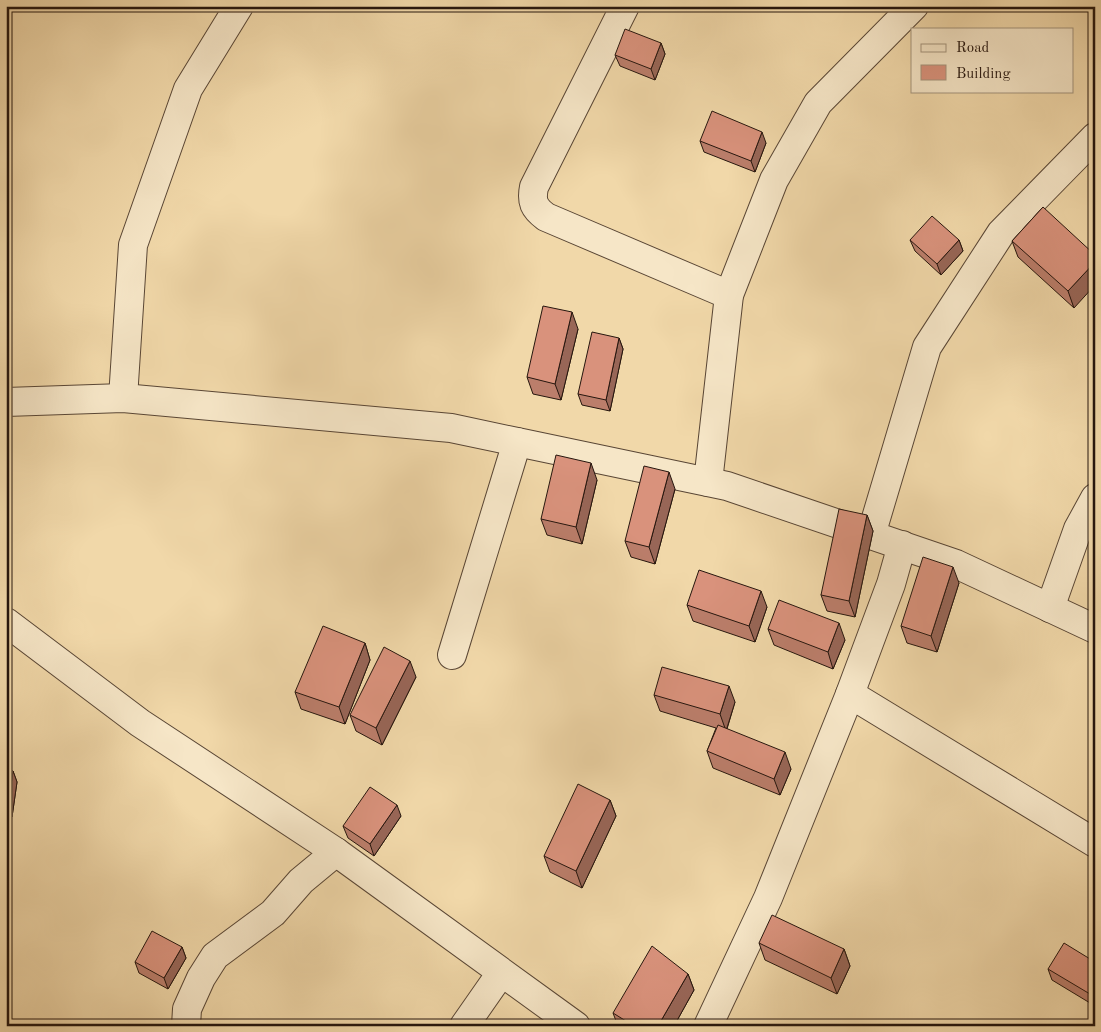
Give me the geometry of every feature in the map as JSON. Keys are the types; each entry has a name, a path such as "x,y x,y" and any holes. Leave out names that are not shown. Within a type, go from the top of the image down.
{"street":[{"path":"122,398 133,246 188,89 239,6"},
{"path":"625,6 534,187 532,198 535,209 546,217 729,296"},
{"path":"708,482 729,296 774,180 818,102 914,6"},
{"path":"871,535 926,347 1001,233 1095,136"},
{"path":"6,402 122,398 451,428 727,486 956,564 1095,629"},
{"path":"452,655 517,442"},
{"path":"1050,608 1078,529 1095,498"},
{"path":"708,1026 768,898 850,694 891,584 902,545"},
{"path":"6,622 140,723 336,852 576,1026"},
{"path":"850,694 1095,843"},
{"path":"186,1026 187,1009 201,978 215,956 273,913 301,881 336,852"},
{"path":"464,1026 501,973"}],"building":[{"path":"625,29 661,43 651,69 615,55"},
{"path":"712,111 762,132 751,161 700,141"},
{"path":"1043,207 1095,255 1095,262 1068,291 1012,241"},
{"path":"932,216 959,240 937,264 910,240"},
{"path":"543,306 572,312 555,384 527,377"},
{"path":"592,332 619,338 606,400 578,394"},
{"path":"556,455 591,463 576,527 541,519"},
{"path":"644,466 669,472 649,547 625,541"},
{"path":"839,509 867,515 849,601 821,595"},
{"path":"923,557 953,567 931,636 901,626"},
{"path":"699,570 761,591 749,626 687,605"},
{"path":"779,600 839,623 828,652 768,629"},
{"path":"323,626 365,643 339,707 295,692"},
{"path":"384,647 410,661 376,728 350,715"},
{"path":"662,667 729,686 720,714 654,695"},
{"path":"718,725 785,752 774,779 707,751"},
{"path":"6,770 13,771 8,806 6,806"},
{"path":"578,784 610,800 576,871 544,856"},
{"path":"370,787 397,805 370,844 343,826"},
{"path":"772,915 844,949 831,978 759,943"},
{"path":"152,931 182,947 164,978 135,962"},
{"path":"1064,943 1095,962 1095,997 1048,969"},
{"path":"652,946 688,974 658,1026 634,1026 613,1013"}]}
